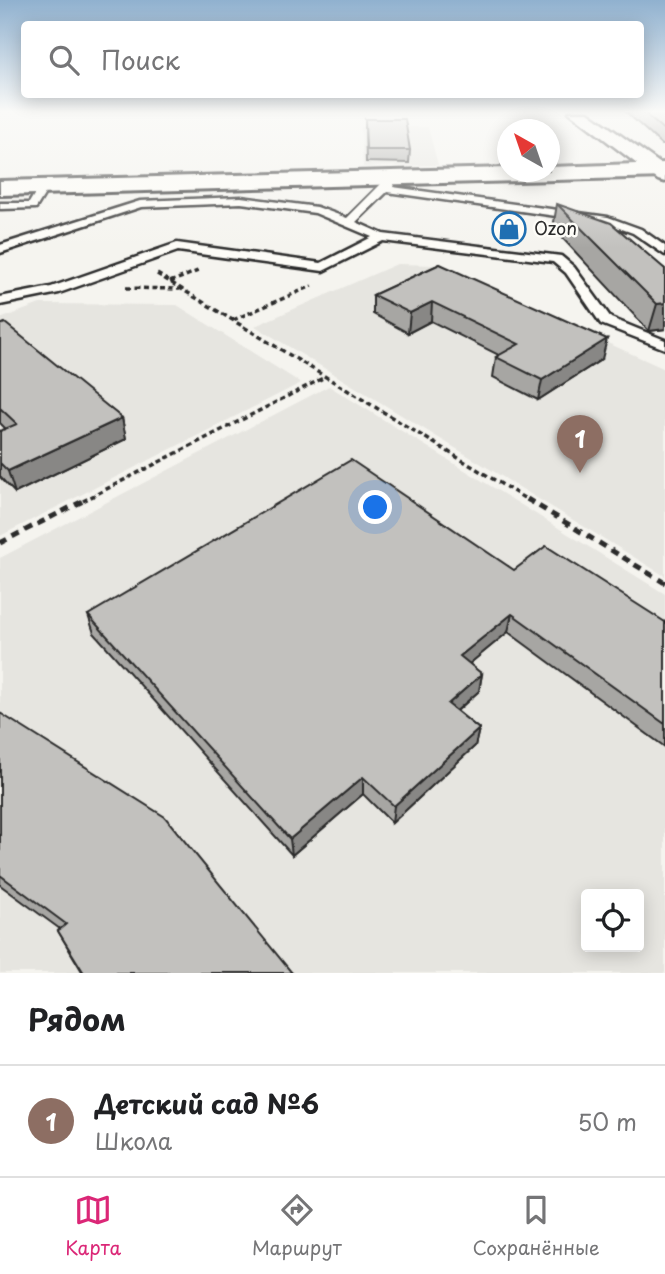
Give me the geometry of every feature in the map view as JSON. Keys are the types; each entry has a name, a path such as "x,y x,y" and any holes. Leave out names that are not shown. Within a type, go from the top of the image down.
{"street":[{"path":"641,157 662,172"},
{"path":"0,188 388,183 662,172"}],"lane":[{"path":"349,223 388,183 608,220 637,231 665,251"},
{"path":"0,206 32,206 44,187"},
{"path":"0,249 141,204 241,200 317,210 381,237 557,259 570,270 606,321 665,345"},
{"path":"0,301 54,290 177,247 323,267 381,237"},
{"path":"0,242 5,240 0,249"}],"path":[{"path":"135,261 665,583"},
{"path":"0,543 326,377"}],"shaded area":[{"path":"363,157 436,157 438,165 363,167"},
{"path":"397,264 436,265 665,369 665,576 255,326"},
{"path":"40,304 177,305 301,383 0,536 0,319"},
{"path":"329,386 665,594 665,973 0,973 0,558"}],"building":[{"path":"557,204 611,223 665,269 665,303 657,304"},
{"path":"440,264 607,339 542,380 496,357 519,344 432,302 410,313 373,295"},
{"path":"5,323 122,418 8,471 0,463 0,431 17,424 0,408 0,325"},
{"path":"351,460 514,570 546,546 665,622 665,724 512,614 460,656 482,674 448,704 479,729 394,806 363,777 290,839 88,615"},
{"path":"0,713 165,817 292,973 84,973 58,931 66,924 0,875"}],"place":[{"name":"Ozon","path":"509,229"},
{"name":"Детский сад №6","path":"580,473"}]}
